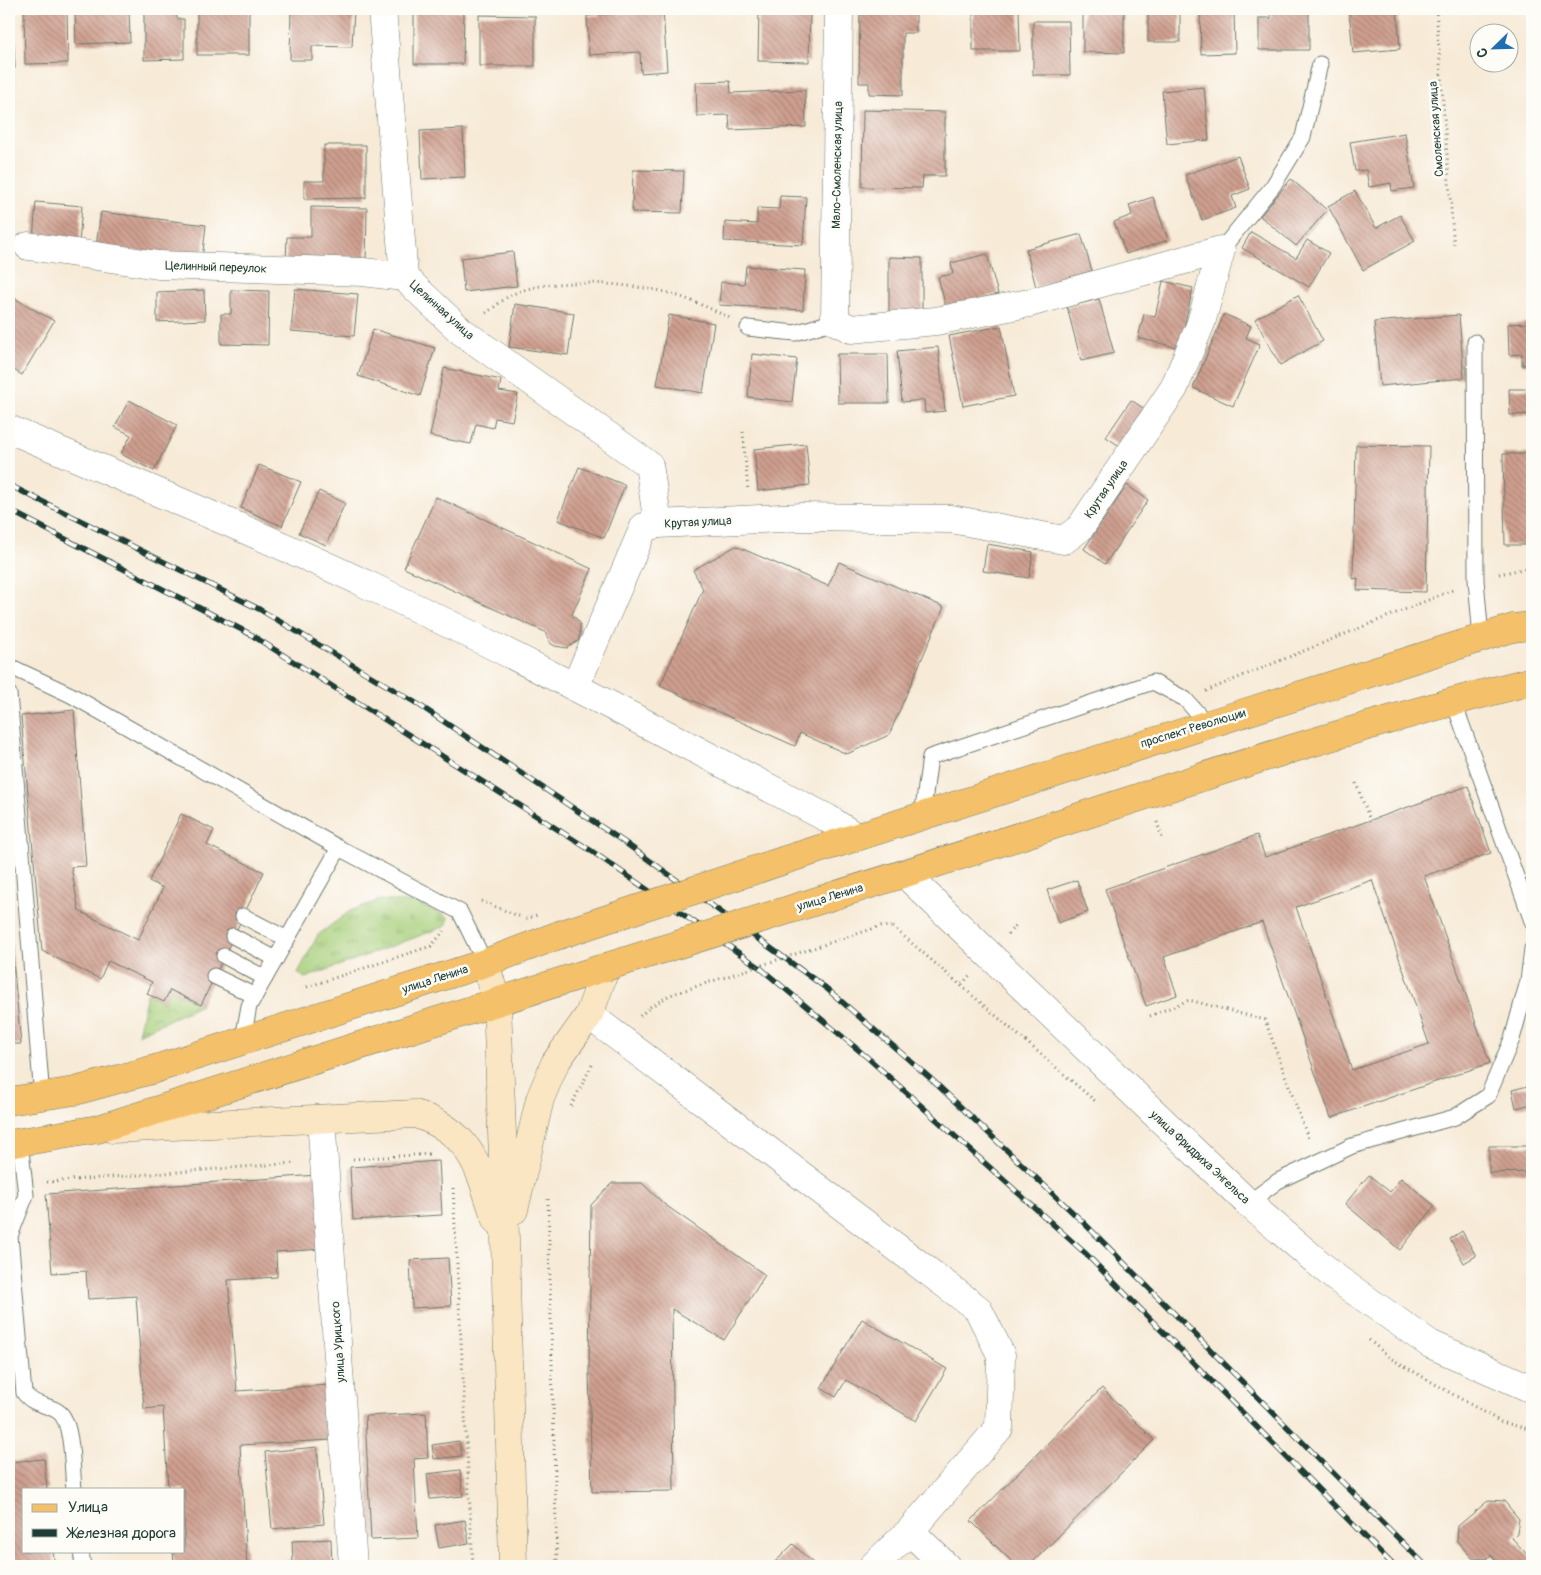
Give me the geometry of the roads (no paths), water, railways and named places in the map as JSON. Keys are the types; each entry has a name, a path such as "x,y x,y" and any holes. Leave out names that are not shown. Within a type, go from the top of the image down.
{"main road":[{"name":"проспект Революции","path":"856,837 1513,628 1532,626"},
{"path":"905,874 1146,795 1454,700 1532,681"},
{"name":"улица Ленина","path":"9,1101 75,1091 155,1069 243,1039 485,963 559,935 856,837"},
{"name":"улица Ленина","path":"98,1129 905,874"},
{"path":"485,963 497,1003 504,1158 504,1248 513,1566"},
{"path":"504,1248 540,1099 555,1063 589,1014 606,967"},
{"name":"улица Ленина","path":"15,1143 98,1129 415,1114 433,1120 451,1130 477,1162 504,1248"}],"street":[{"name":"Целинная улица","path":"382,9 404,276 461,331 649,465 658,524"},
{"name":"Мало-Смоленская улица","path":"835,321 839,9"},
{"name":"Целинный переулок","path":"28,246 158,265 363,272 404,276"},
{"path":"835,321 851,329 936,321 1029,303 1221,250"},
{"name":"Крутая улица","path":"575,688 644,527 658,524 802,517 951,519 1064,540 1080,528 1174,388 1201,323 1221,250"},
{"path":"9,429 285,546 370,586 575,688 827,818 856,837"},
{"name":"улица Фридриха Энгельса","path":"905,874 1248,1203 1336,1278 1430,1344 1532,1389"},
{"path":"589,1014 978,1309 1002,1355 998,1428 910,1530 873,1566"},
{"name":"улица Урицкого","path":"321,1119 353,1566"},
{"path":"910,1530 946,1566"}],"lane":[{"path":"1221,250 1273,186 1303,137 1320,64"},
{"path":"748,328 795,333 835,321"},
{"path":"1475,342 1476,580 1481,638"},
{"path":"9,666 71,695 339,848 460,912 485,963"},
{"path":"922,816 930,757 1153,682 1185,699 1207,724"},
{"path":"9,694 42,1097"},
{"path":"1454,700 1532,921"},
{"path":"243,1039 249,1006 254,996 339,848"},
{"path":"243,916 287,939"},
{"path":"234,936 276,958"},
{"path":"1248,1203 1278,1181 1352,1146 1455,1117 1488,1096 1512,1039 1528,981 1532,949"},
{"path":"224,956 265,978"},
{"path":"214,976 254,996"},
{"path":"15,1143 26,1195 9,1236 24,1393 31,1402 59,1412 68,1424 74,1488"},
{"path":"81,1552 83,1566"}],"railway":[{"path":"9,485 259,609 416,703 624,842 826,988 930,1078 1085,1224 1426,1566"},
{"path":"9,510 250,634 590,850 759,967 868,1058 1085,1253 1394,1566"}]}
